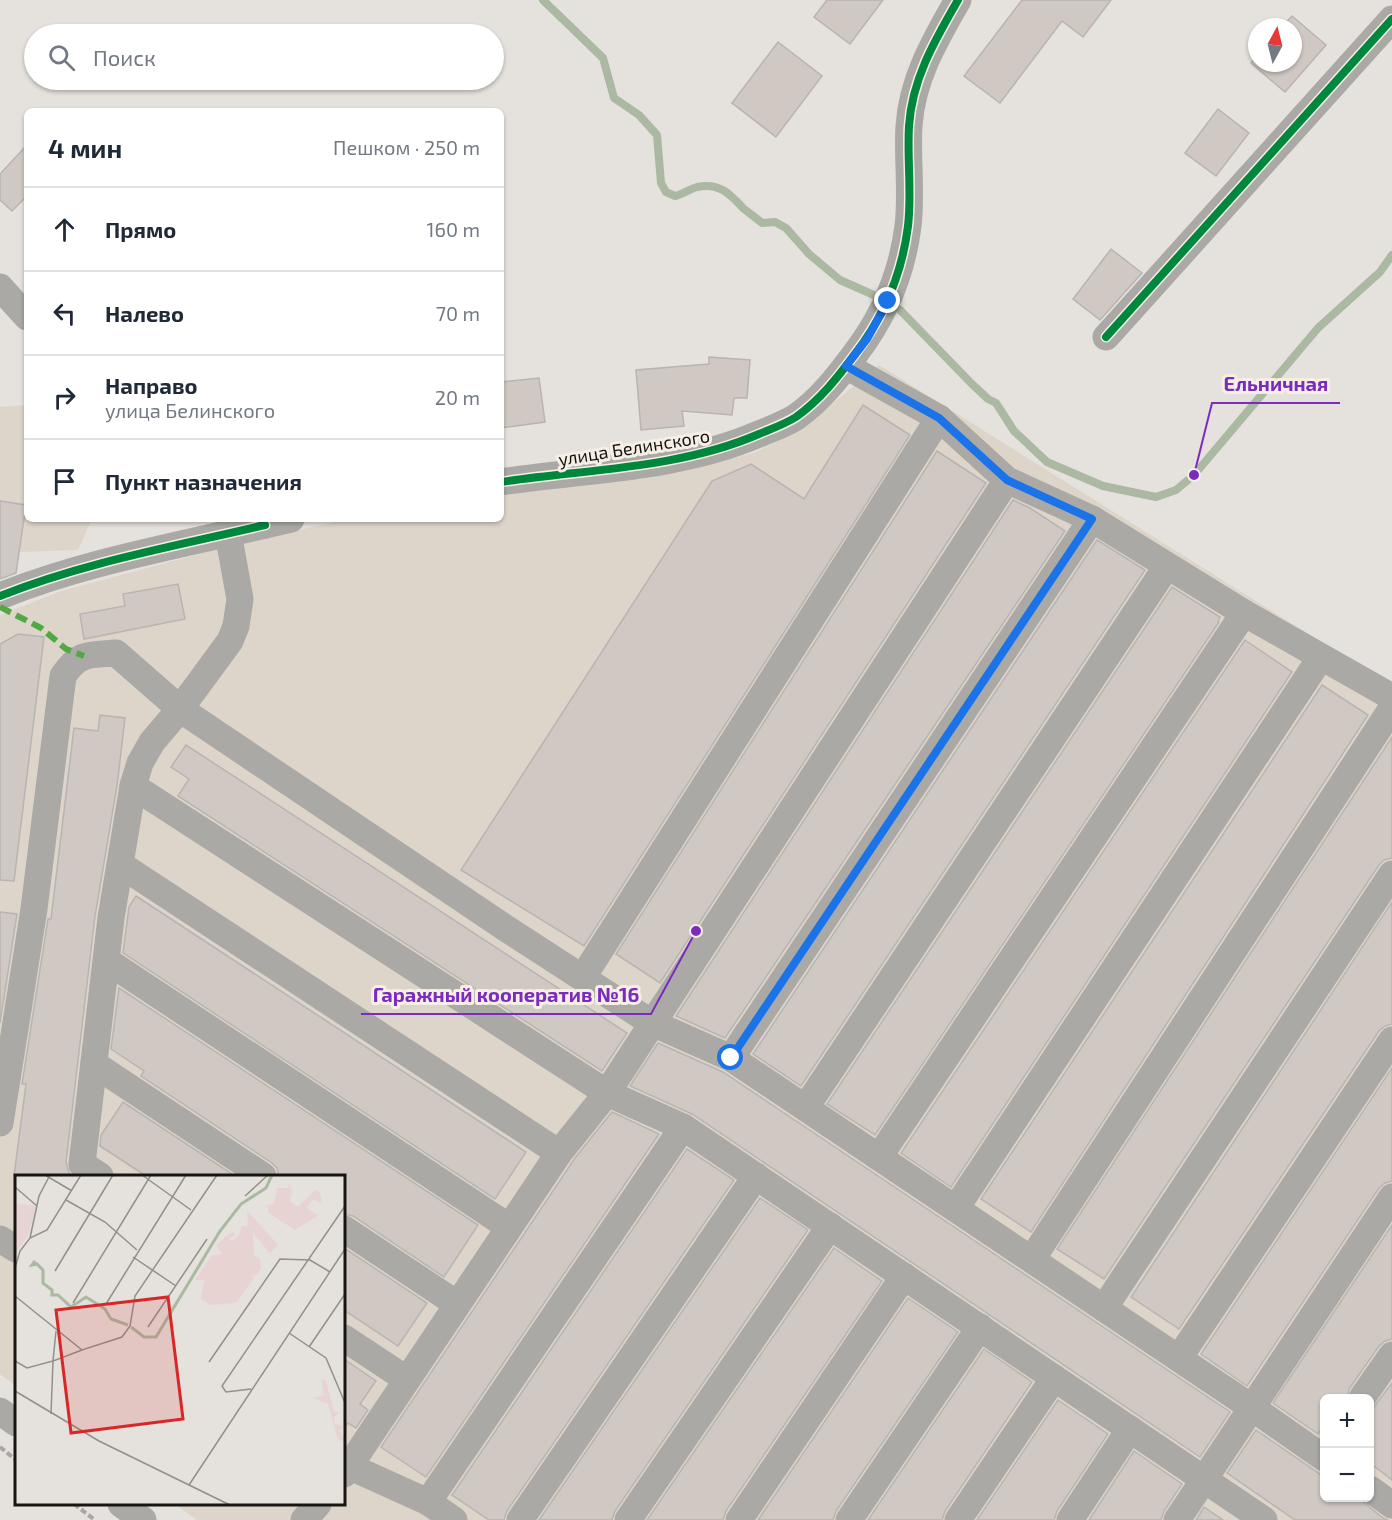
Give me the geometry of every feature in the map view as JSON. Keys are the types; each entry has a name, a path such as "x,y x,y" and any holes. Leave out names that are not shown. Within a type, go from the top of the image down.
{"street":[{"name":"улица Белинского","path":"504,482 678,459 716,450 744,441 795,418 817,400 867,339 898,277 909,218 911,103 923,64 958,0"},
{"path":"1106,338 1392,19"},
{"path":"0,287 24,314"},
{"path":"846,366 939,418 1007,480 1092,519 1244,613 1392,697"},
{"path":"583,977 939,418"},
{"path":"454,1520 428,1502 345,1469 560,1153 608,1093 1007,480"},
{"path":"731,1058 1092,519"},
{"path":"0,596 31,583 84,566 228,533 261,522"},
{"path":"98,1175 82,1164 111,918 133,786 140,763 152,742 180,709 230,641 236,626 240,599 228,533"},
{"path":"806,1107 1167,566"},
{"path":"879,1157 1244,613"},
{"path":"0,1123 34,909 63,676 72,662 84,656 117,653 180,709 507,929 652,1023 731,1058 1320,1452"},
{"path":"956,1208 1321,657"},
{"path":"1032,1259 1392,708"},
{"path":"133,786 608,1093 683,1127 1264,1520"},
{"path":"121,866 560,1153"},
{"path":"1104,1308 1392,874"},
{"path":"107,961 509,1227"},
{"path":"1179,1358 1392,1040"},
{"path":"94,1064 262,1175"},
{"path":"428,1502 683,1127"},
{"path":"520,1520 756,1176"},
{"path":"1177,1520 1392,1197"},
{"path":"628,1520 830,1226"},
{"path":"345,1230 457,1304"},
{"path":"0,1239 15,1248"},
{"path":"739,1520 904,1276"},
{"path":"849,1520 980,1328"},
{"path":"345,1339 406,1379"},
{"path":"1365,1394 1392,1354"},
{"path":"958,1520 1054,1378"},
{"path":"0,1411 15,1423"},
{"path":"1070,1520 1130,1429"},
{"path":"1374,1492 1392,1505"},
{"path":"124,1505 143,1520"},
{"path":"304,1520 316,1505"}],"path":[{"path":"0,1448 15,1459"},
{"path":"76,1505 95,1520"}],"shaded area":[{"path":"879,365 1392,686 1392,1520 197,1520 176,1505 345,1505 345,1175 15,1175 15,1385 0,1374 0,615 61,591 248,541 335,522 504,522 504,495 678,473 756,452 802,429"},
{"path":"24,405 24,522 91,522 78,550 19,552 0,562 0,407"}],"building":[{"path":"827,0 883,0 850,44 814,17"},
{"path":"1022,0 1111,0 1083,37 1062,21 1000,103 964,76"},
{"path":"1302,25 1326,45 1285,92 1262,72 1302,72"},
{"path":"778,42 822,76 776,137 732,103"},
{"path":"1218,109 1249,133 1216,176 1185,153"},
{"path":"24,148 24,199 12,211 0,200 0,174"},
{"path":"1111,249 1142,273 1100,320 1073,299"},
{"path":"709,357 750,360 747,398 734,398 732,415 682,411 684,426 641,430 636,370 709,364"},
{"path":"539,378 545,422 504,428 504,382"},
{"path":"863,405 910,435 584,946 461,870 712,481 751,464 804,499"},
{"path":"937,451 986,483 660,983 616,954"},
{"path":"1013,500 1030,508 1065,531 725,1038 676,1016"},
{"path":"0,501 24,505 16,573 0,579"},
{"path":"1097,540 1145,570 801,1086 753,1054"},
{"path":"178,584 185,619 84,639 80,614 125,606 123,594"},
{"path":"1172,587 1220,617 1219,622 875,1135 827,1104"},
{"path":"18,634 44,637 14,881 0,880 0,644"},
{"path":"1245,640 1292,672 951,1187 901,1153"},
{"path":"1322,685 1368,715 1031,1232 981,1199"},
{"path":"100,715 125,718 117,786 95,916 66,1162 70,1175 14,1176 26,1084 22,1084 48,919 51,919 74,728 98,731"},
{"path":"1392,737 1392,858 1384,860 1379,865 1104,1279 1057,1249"},
{"path":"186,745 627,1033 602,1071 178,796 189,779 171,767"},
{"path":"136,896 526,1152 495,1199 123,953 129,907"},
{"path":"1392,902 1392,1024 1379,1031 1179,1329 1131,1297"},
{"path":"0,912 17,914 0,1023"},
{"path":"119,988 478,1225 444,1277 353,1216 345,1214 345,1175 279,1175 277,1168 272,1163 141,1076 144,1071 111,1049"},
{"path":"658,1043 723,1072 1230,1412 1200,1457 692,1114 630,1086"},
{"path":"1392,1068 1392,1181 1379,1188 1247,1386 1201,1354"},
{"path":"123,1102 233,1175 144,1175 100,1146 101,1135"},
{"path":"612,1112 659,1134 426,1477 381,1447 575,1158"},
{"path":"687,1149 734,1180 507,1511 504,1520 489,1520 452,1495"},
{"path":"760,1198 808,1230 615,1511 612,1520 539,1520"},
{"path":"1392,1225 1392,1339 1379,1346 1348,1394 1320,1394 1320,1431 1318,1434 1273,1403"},
{"path":"834,1248 882,1281 726,1511 723,1520 647,1520"},
{"path":"345,1249 427,1303 398,1346 345,1311"},
{"path":"908,1298 958,1332 836,1511 833,1520 758,1520"},
{"path":"984,1349 1032,1382 945,1511 942,1520 868,1520"},
{"path":"345,1360 376,1381 360,1404 368,1410 356,1428 348,1423 345,1428"},
{"path":"1392,1383 1392,1480 1374,1466 1374,1407"},
{"path":"1058,1400 1108,1434 1057,1511 1054,1520 977,1520"},
{"path":"1256,1430 1320,1474 1320,1502 1363,1502 1388,1520 1295,1520 1227,1473"},
{"path":"1134,1451 1182,1484 1164,1511 1161,1520 1089,1520"},
{"path":"1204,1507 1223,1520 1196,1520"}],"waterway":[{"path":"543,0 603,58 614,98 639,115 657,135 661,183 666,192 675,196 705,186 723,190 762,223 775,222 786,228 809,254 840,280 876,296"},
{"path":"900,310 971,383 988,399 996,403 1014,431 1047,462 1103,486 1156,497 1176,490 1194,475 1318,328 1380,272 1392,255"}],"marked path":[{"path":"0,607 41,628 66,649 84,656"}],"cycle path":[{"path":"504,482 664,461 728,446 783,424 796,417 821,396 866,339 897,277 908,226 911,109 926,60 958,0"},
{"path":"1106,337 1392,19"},
{"path":"0,596 98,564 265,525"}],"place":[{"name":"Ельничная","path":"1194,475"},
{"name":"Гаражный кооператив №16","path":"696,931"}],"route":[{"path":"731,1058 1092,519 1007,480 939,418 846,366 867,339 888,301"}]}
